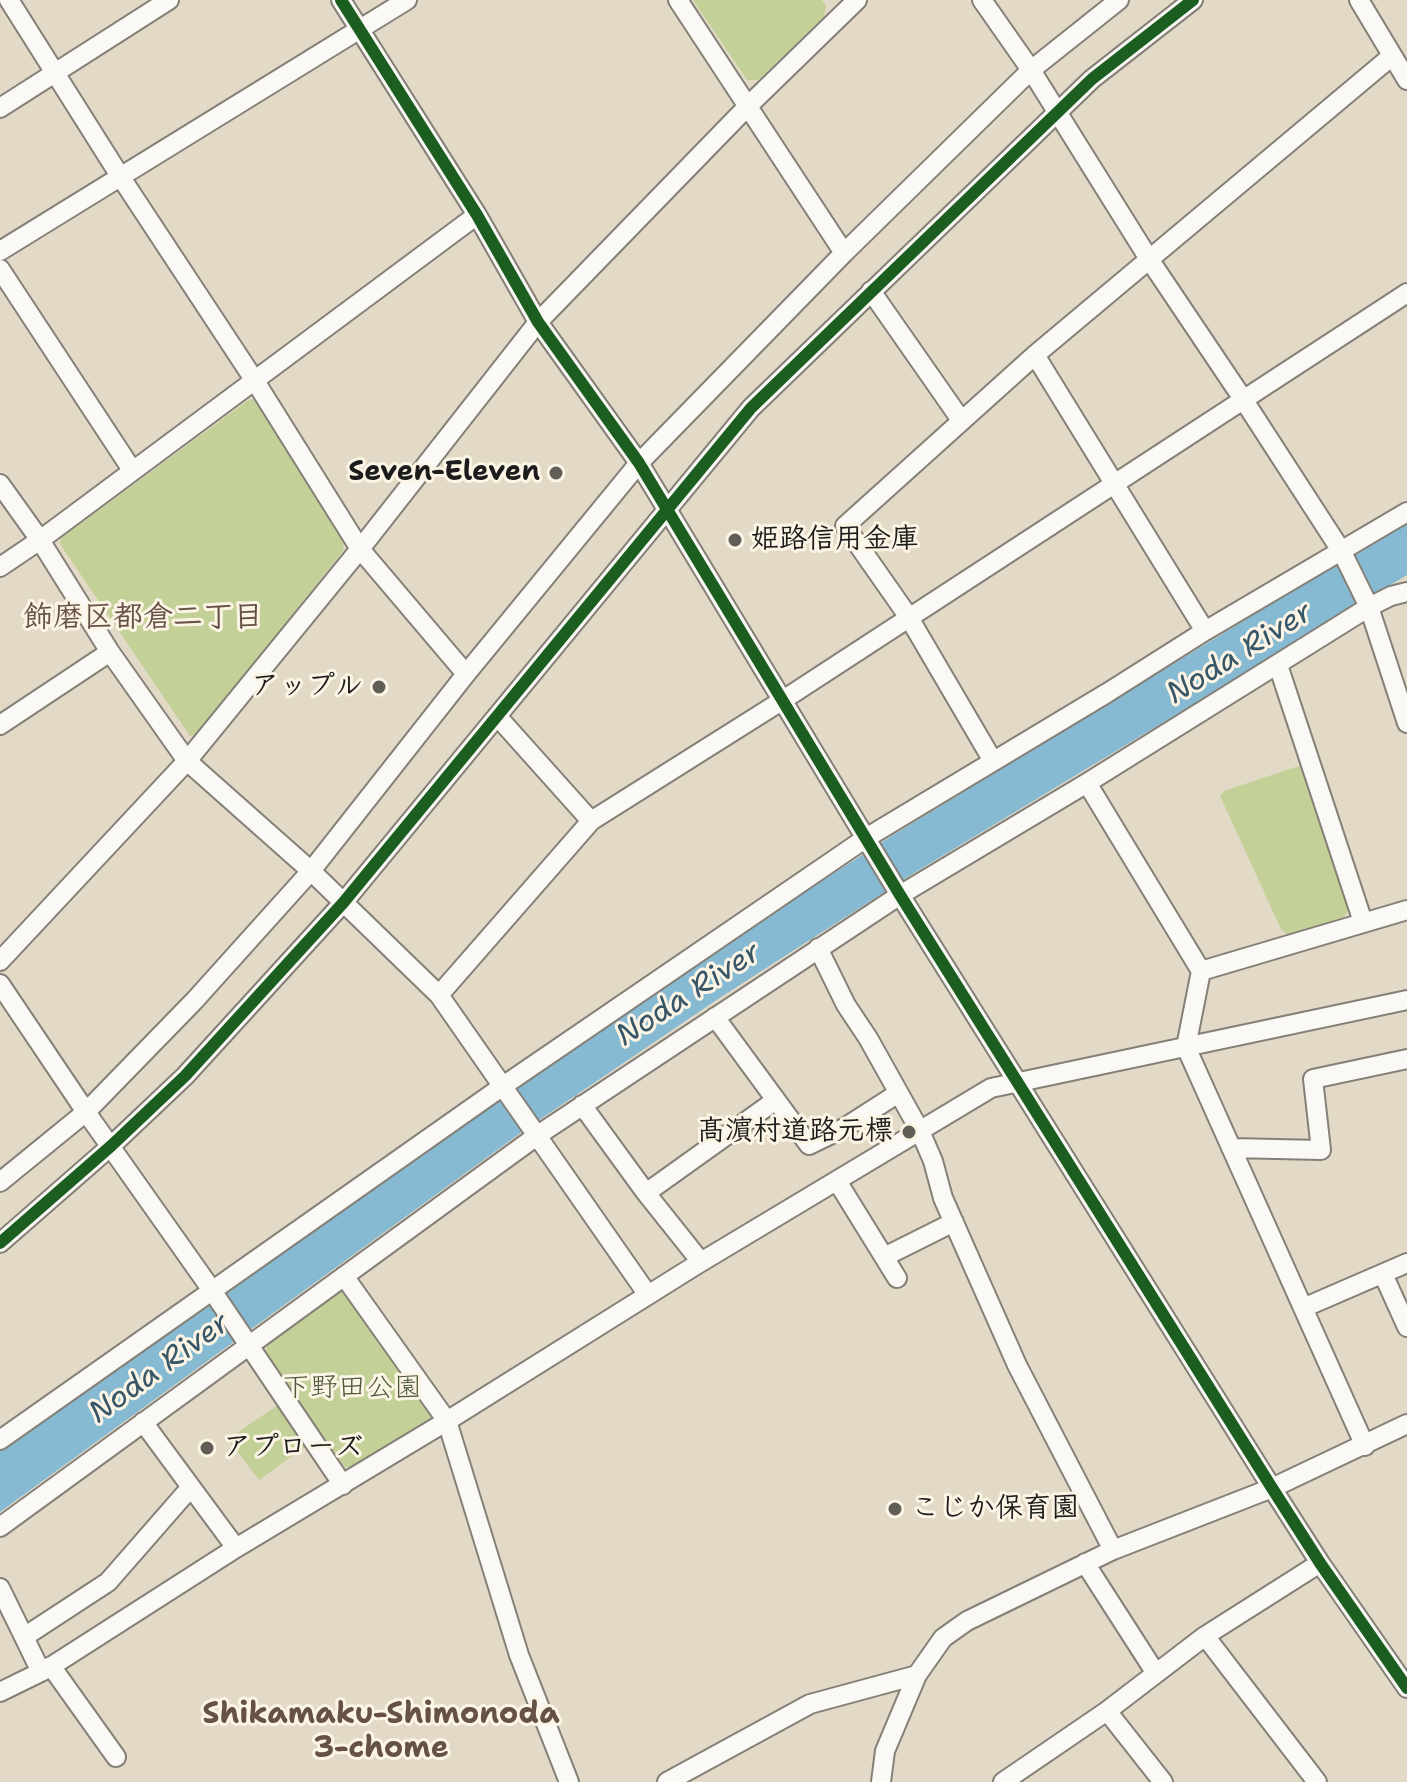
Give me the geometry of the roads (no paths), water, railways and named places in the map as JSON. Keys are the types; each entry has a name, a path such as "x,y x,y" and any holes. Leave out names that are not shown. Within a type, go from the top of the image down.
{"street":[{"path":"9,0 360,549 466,674"},
{"path":"0,108 169,0"},
{"path":"341,0 477,215 538,322 639,463 900,895 1272,1488 1407,1688"},
{"path":"0,251 407,0"},
{"path":"678,0 844,253"},
{"path":"0,961 187,761 360,549 538,322 748,106 835,8 857,0"},
{"path":"982,0 1031,70 1149,259 1342,552 1369,607 1407,723"},
{"path":"0,1182 86,1112 195,1000 311,871 466,674 639,463 844,253 1031,70 1119,0"},
{"path":"0,1243 185,1076 343,903 751,408 1092,79 1193,0"},
{"path":"1359,0 1407,80"},
{"path":"993,761 908,616 845,526 1035,355 1392,56"},
{"path":"0,567 477,215"},
{"path":"0,269 132,470"},
{"path":"871,291 961,420"},
{"path":"439,995 591,821 783,700 1407,293"},
{"path":"1035,355 1205,631"},
{"path":"0,484 40,540 110,652 187,761 311,871 439,995 648,1295"},
{"path":"0,1440 503,1086 866,838 1407,512"},
{"path":"0,1527 538,1135 818,948 1369,607 1407,592"},
{"path":"0,725 110,652"},
{"path":"1278,665 1363,922"},
{"path":"497,716 591,821"},
{"path":"1087,783 1201,971 1186,1047 1365,1446"},
{"path":"1201,971 1407,910"},
{"path":"818,948 846,1005 920,1131 954,1222 1017,1365 1113,1550"},
{"path":"0,984 343,1485"},
{"path":"0,1692 46,1669 236,1548 701,1262 991,1088 1407,1000"},
{"path":"715,1017 809,1145 844,1128 897,1094"},
{"path":"1231,1148 1321,1150 1313,1079 1407,1059"},
{"path":"646,1193 776,1100"},
{"path":"582,1105 701,1262"},
{"path":"837,1181 897,1278"},
{"path":"884,1257 954,1222"},
{"path":"1303,1308 1407,1263"},
{"path":"1383,1274 1407,1327"},
{"path":"344,1276 447,1421 519,1655 569,1782"},
{"path":"143,1422 236,1548"},
{"path":"881,1782 885,1751 917,1675 943,1638 967,1621 1113,1550 1272,1488 1406,1427"},
{"path":"24,1637 108,1582 191,1487"},
{"path":"1085,1563 1155,1672"},
{"path":"1003,1782 1107,1711 1205,1636 1320,1563"},
{"path":"0,1588 24,1637 116,1757"},
{"path":"1205,1636 1317,1782"},
{"path":"667,1782 810,1704 917,1675"},
{"path":"1107,1711 1163,1782"}],"water":[{"name":"Noda River","path":"1407,524 1407,575 914,873 718,999 526,1129 0,1512 0,1451 693,964 890,837"}],"place":[{"name":"Seven-Eleven","path":"556,473"},
{"name":"姫路信用金庫","path":"735,540"},
{"name":"アップル","path":"379,687"},
{"name":"髙濵村道路元標","path":"909,1132"},
{"name":"アプローズ","path":"207,1448"},
{"name":"こじか保育園","path":"895,1509"}],"district":[{"name":"飾磨区都倉二丁目","path":"143,618"},
{"name":"Shikamaku-Shimonoda 3-chome","path":"381,1732"}],"park label":[{"name":"下野田公園","path":"352,1389"}]}
